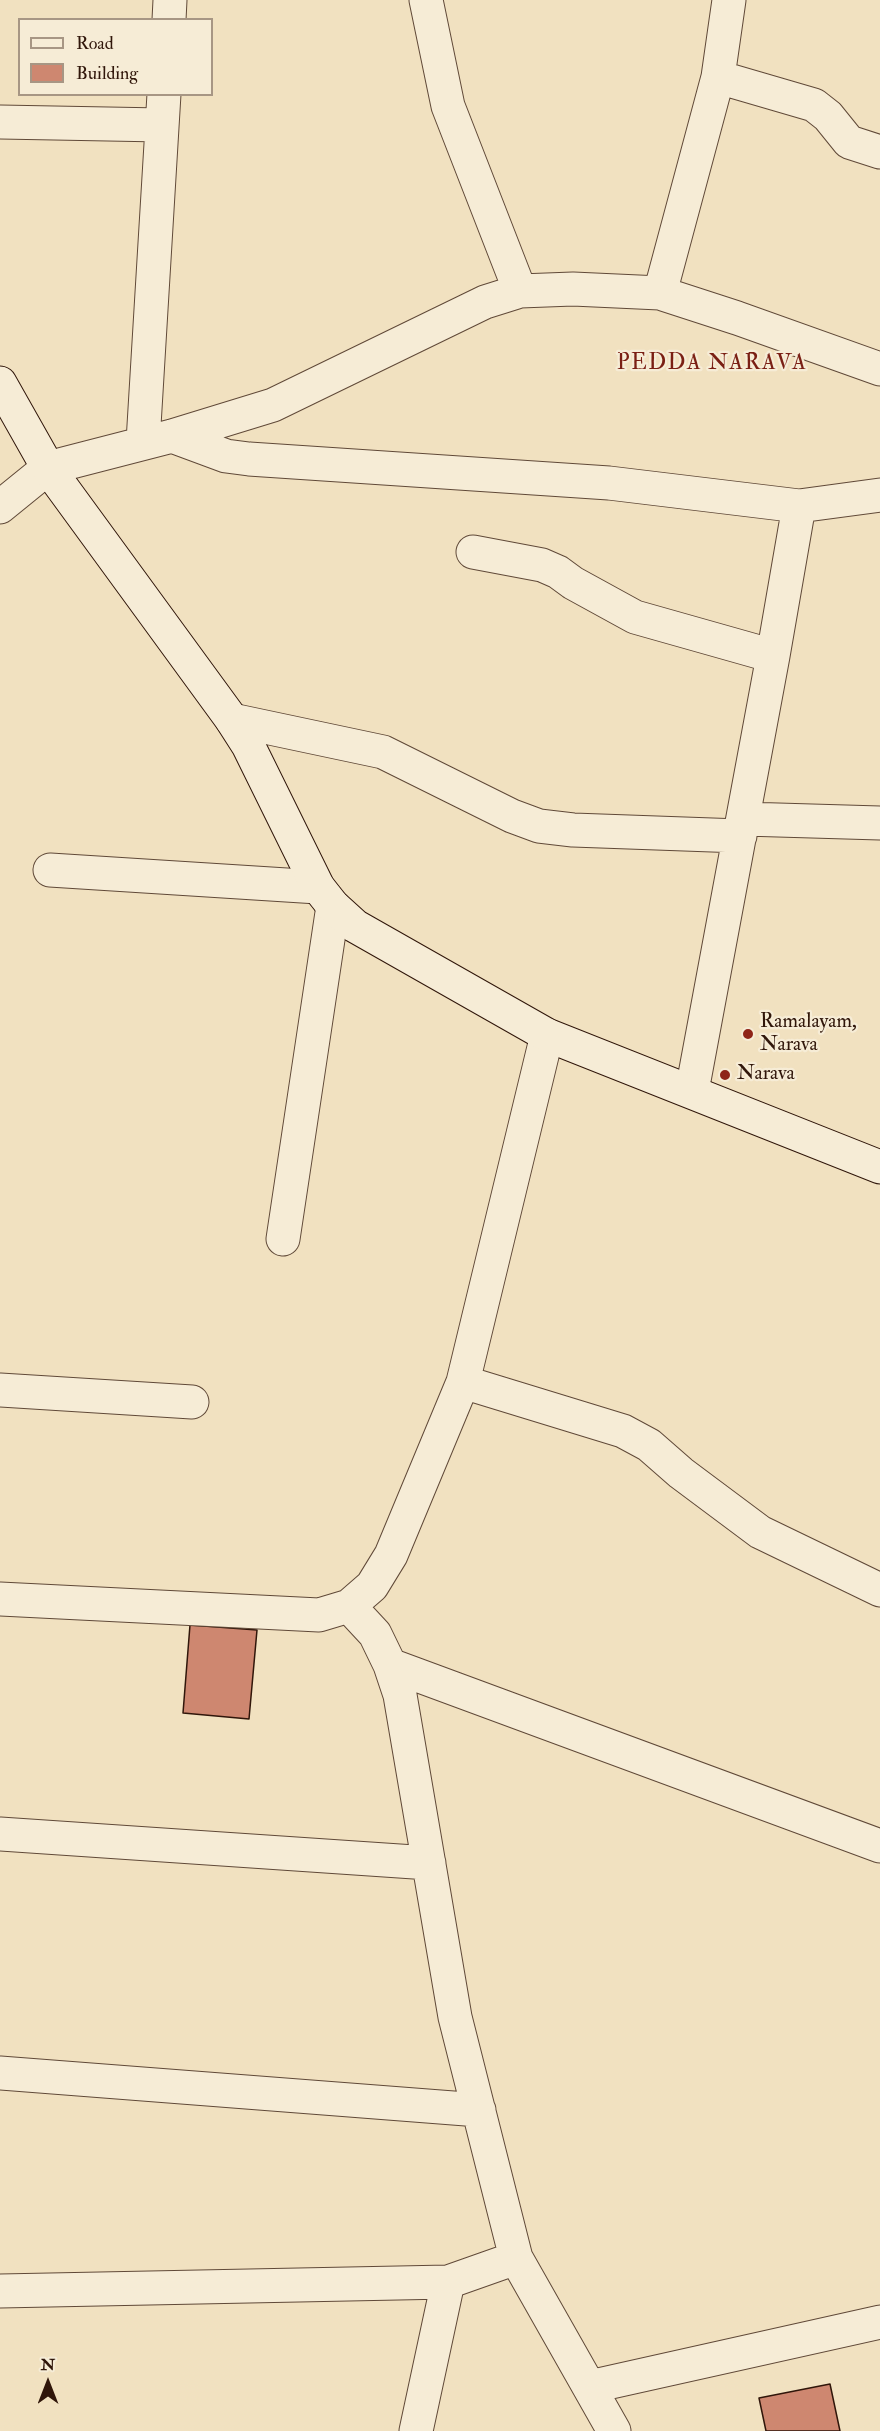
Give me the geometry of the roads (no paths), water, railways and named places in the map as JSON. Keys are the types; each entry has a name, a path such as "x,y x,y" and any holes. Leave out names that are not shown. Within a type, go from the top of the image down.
{"street":[{"path":"169,18 170,0"},
{"path":"426,0 448,106 520,291"},
{"path":"660,293 718,77 729,0"},
{"path":"718,77 814,105 828,116 849,142 880,152"},
{"path":"0,122 163,110 158,439"},
{"path":"0,507 48,468 273,405 485,302 520,291 573,289 660,293 880,369"},
{"path":"0,383 48,468 232,720 248,745 326,896 355,927 547,1035 880,1167"},
{"path":"158,439 226,456 249,459 609,483 799,506 880,495"},
{"path":"692,1091 799,506"},
{"path":"472,552 542,565 635,617 773,656"},
{"path":"232,720 383,752 512,816 539,826 573,830 880,823"},
{"path":"50,870 326,896"},
{"path":"283,1239 326,896"},
{"path":"0,1599 319,1615 349,1606 372,1586 391,1555 463,1382 547,1035"},
{"path":"463,1382 623,1431 649,1445 690,1480 760,1532 880,1590"},
{"path":"0,1390 192,1402"},
{"path":"349,1606 375,1634 390,1665 400,1695 455,2017 516,2258 614,2431"},
{"path":"390,1665 880,1846"},
{"path":"0,1834 429,1863"},
{"path":"0,2073 479,2110"},
{"path":"0,2292 448,2282 516,2258"},
{"path":"416,2431 448,2282"},
{"path":"589,2387 880,2322"}],"place":[{"name":"Ramalayam, Narava","path":"748,1034"},
{"name":"Narava","path":"725,1075"}],"district":[{"name":"PEDDA NARAVA","path":"712,364"}]}
